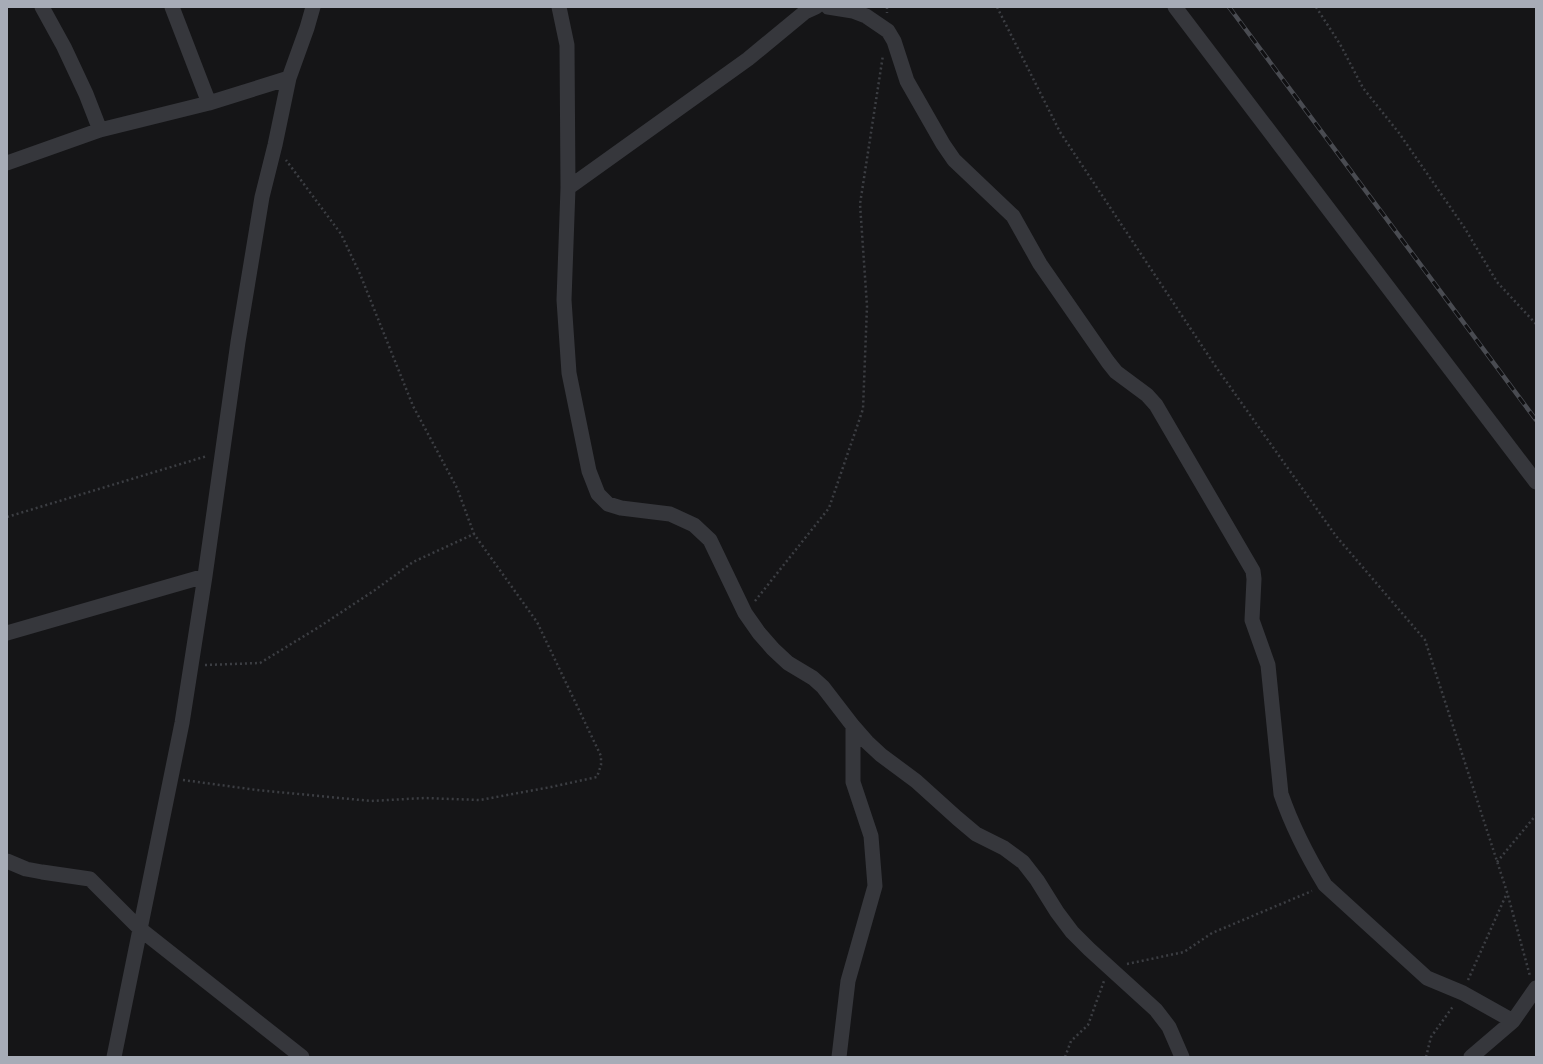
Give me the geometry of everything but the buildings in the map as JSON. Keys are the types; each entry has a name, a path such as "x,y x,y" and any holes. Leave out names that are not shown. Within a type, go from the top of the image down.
{"street":[{"path":"42,7 64,47 86,94 100,130"},
{"path":"172,7 209,103"},
{"path":"114,1057 182,723 205,576 238,342 262,198 289,78 307,28 312,7"},
{"path":"559,7 567,45 568,188 564,300 569,373 590,471 598,494 608,504 621,508 670,514 694,525 710,540 745,614 759,633 788,663 813,678 823,687 867,742 916,781 956,818 976,834 1004,848 1023,862 1072,932 1156,1010 1170,1028 1182,1057"},
{"path":"568,188 748,59 805,12 816,7"},
{"path":"828,7 853,11 866,16 888,31 894,41 908,80 943,144 954,160 1013,216 1040,264 1116,372 1147,395 1156,405 1253,571 1252,620 1268,665 1282,794 1286,809 1314,866 1326,886 1427,978 1462,993 1513,1021"},
{"path":"1175,7 1536,482"},
{"path":"7,163 100,130 209,103 289,78"},
{"path":"7,633 205,576"},
{"path":"839,1057 848,981 875,886 871,836 853,782 853,726"},
{"path":"7,861 26,869 90,879 140,929 302,1057"},
{"path":"1471,1057 1513,1021 1535,989"}],"path":[{"path":"887,7 888,31"},
{"path":"997,7 1060,132 1216,367 1336,536 1424,640 1507,892 1535,989"},
{"path":"1316,7 1340,44 1363,88 1404,140 1464,227 1497,282 1536,324"},
{"path":"745,614 829,508 862,409 867,306 860,204 884,54"},
{"path":"170,779 200,781 257,790 371,801 424,798 480,800 551,787 597,776 601,765 601,756 537,622 474,534 453,481 413,406 360,274 341,234 275,145"},
{"path":"7,517 223,451"},
{"path":"200,666 260,662 319,627 375,590 413,562 474,534"},
{"path":"1497,862 1536,816"},
{"path":"1065,1057 1071,1041 1088,1025 1109,967 1137,963 1184,952 1212,933 1326,886"},
{"path":"1426,1057 1431,1037 1462,993 1507,892"}],"railway":[{"path":"1229,7 1536,420"}]}
